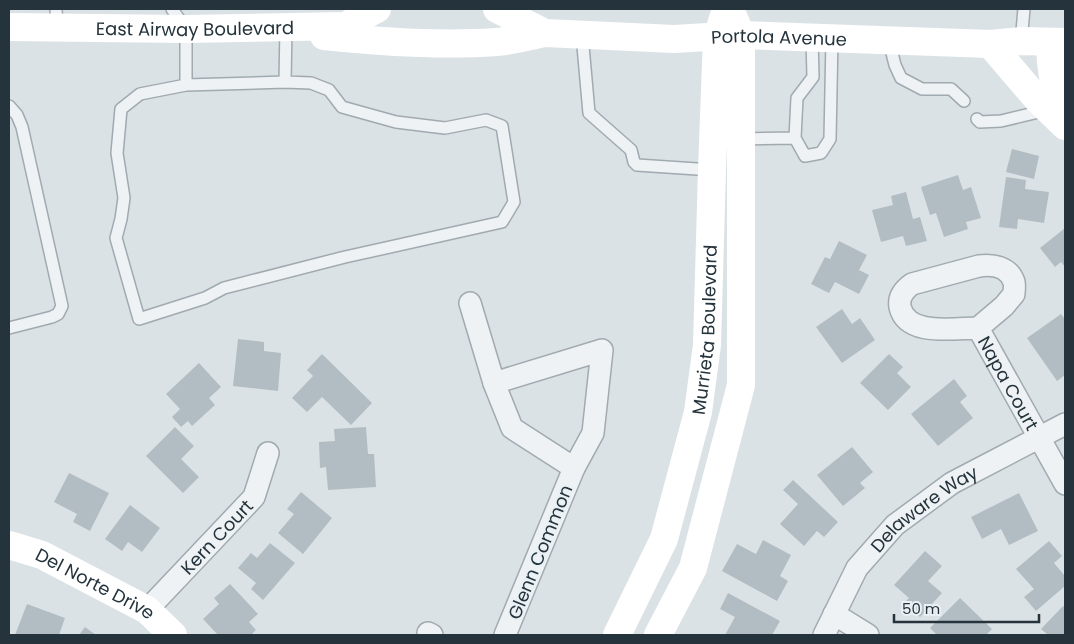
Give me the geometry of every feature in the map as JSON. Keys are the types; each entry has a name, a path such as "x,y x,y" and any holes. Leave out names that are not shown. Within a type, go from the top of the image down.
{"main road":[{"path":"225,27 302,14 318,9"},
{"name":"East Airway Boulevard","path":"285,30 345,26 377,9"},
{"name":"Portola Avenue","path":"497,9 545,33 674,39 729,37 822,38 1006,49 1055,49"},
{"name":"Murrieta Boulevard","path":"658,635 693,568 741,385 742,139 726,9"},
{"name":"Murrieta Boulevard","path":"617,635 664,539 698,412 707,345 712,170 729,37 730,9"},
{"name":"East Airway Boulevard","path":"9,27 57,18 179,19 225,27"},
{"path":"225,27 285,30 385,42 464,44 497,42 545,33"},
{"path":"1006,49 1059,119"},
{"path":"1055,49 1054,89 1059,119"},
{"name":"Del Norte Drive","path":"9,545 42,555 147,610 173,635"}],"street":[{"name":"Napa Court","path":"988,264 1001,268 1008,273 1014,282 1014,294 1004,306 978,328 923,328 912,324 904,316 900,304 903,291 912,284 988,264"},
{"name":"Glenn Common","path":"470,303 494,383 512,428 574,468"},
{"name":"Napa Court","path":"978,328 1065,484"},
{"name":"Glenn Common","path":"494,383 602,350 593,432 574,468 505,635"},
{"name":"Delaware Way","path":"824,635 857,568 895,525 952,483 1065,424"},
{"name":"Kern Court","path":"147,610 254,497 268,453"},
{"path":"834,614 868,635"}],"lane":[{"path":"1006,49 1024,9"},
{"path":"179,19 186,86"},
{"path":"285,30 285,82"},
{"path":"582,35 588,113 630,150 634,162 637,165 712,170"},
{"path":"822,38 830,139 821,153 805,156 795,138 797,98 813,77 822,38"},
{"path":"889,41 895,65 901,78 922,89 951,89 964,101"},
{"path":"285,82 311,83 329,90 342,107 396,122 445,128 486,120 502,126 514,202 502,222 346,257 224,288 205,298 139,319 116,238 122,219 124,198 117,153 121,109 140,94 186,86 285,82"},
{"path":"9,106 17,116 22,127 62,306 58,314 52,318 9,328"},
{"path":"977,119 980,122 1059,119"},
{"path":"742,139 795,138"}],"building":[{"path":"1012,149 1039,156 1034,179 1006,172"},
{"path":"958,175 963,190 971,187 981,218 966,222 968,229 944,237 936,213 930,215 921,187"},
{"path":"1006,177 1026,180 1025,189 1049,192 1044,223 1018,219 1017,229 999,227"},
{"path":"906,192 913,219 920,217 927,241 906,246 903,236 881,242 872,210 893,205 891,196"},
{"path":"1065,228 1065,267 1061,262 1055,267 1040,248"},
{"path":"839,241 867,255 859,270 869,275 859,294 835,282 829,293 811,284 825,257 830,259"},
{"path":"842,309 852,324 860,318 875,340 842,363 816,327"},
{"path":"1061,314 1065,319 1065,375 1057,381 1027,338"},
{"path":"238,339 264,342 264,351 281,353 278,391 233,386"},
{"path":"322,354 372,403 351,425 322,397 307,412 292,398 313,376 307,370"},
{"path":"889,354 903,367 897,373 911,387 888,410 860,383"},
{"path":"199,363 221,387 209,398 215,405 192,426 188,421 181,427 172,417 180,409 166,394"},
{"path":"954,379 967,396 960,402 973,418 938,446 911,414"},
{"path":"175,427 194,446 181,459 199,477 183,493 146,456"},
{"path":"366,427 368,454 374,454 376,487 328,490 326,467 320,468 319,442 335,441 334,429"},
{"path":"852,447 873,472 860,483 865,488 843,506 817,475"},
{"path":"69,473 109,493 90,531 73,522 77,514 54,502"},
{"path":"793,480 838,522 824,537 817,531 804,546 780,524 798,504 783,490"},
{"path":"301,492 332,518 303,554 278,533 294,514 287,509"},
{"path":"1019,493 1038,531 1009,545 1001,529 982,539 971,517"},
{"path":"130,505 160,528 142,552 128,542 122,551 105,539"},
{"path":"763,540 791,555 780,576 788,581 777,601 722,571 737,544 756,554"},
{"path":"1049,541 1062,556 1054,563 1065,576 1065,586 1036,611 1024,597 1034,589 1016,569"},
{"path":"270,543 295,563 263,600 251,589 256,583 238,568 251,553 257,558"},
{"path":"925,551 942,566 928,581 942,593 920,617 904,603 909,598 894,585"},
{"path":"230,584 258,614 249,622 256,630 253,635 218,635 203,619 219,604 214,598"},
{"path":"728,593 780,621 772,635 725,635 735,617 720,609"},
{"path":"960,598 992,629 986,635 937,635 930,628"},
{"path":"27,604 65,618 59,635 15,635"},
{"path":"1063,606 1065,608 1065,635 1048,635 1041,629"},
{"path":"85,627 96,635 79,635"}]}
